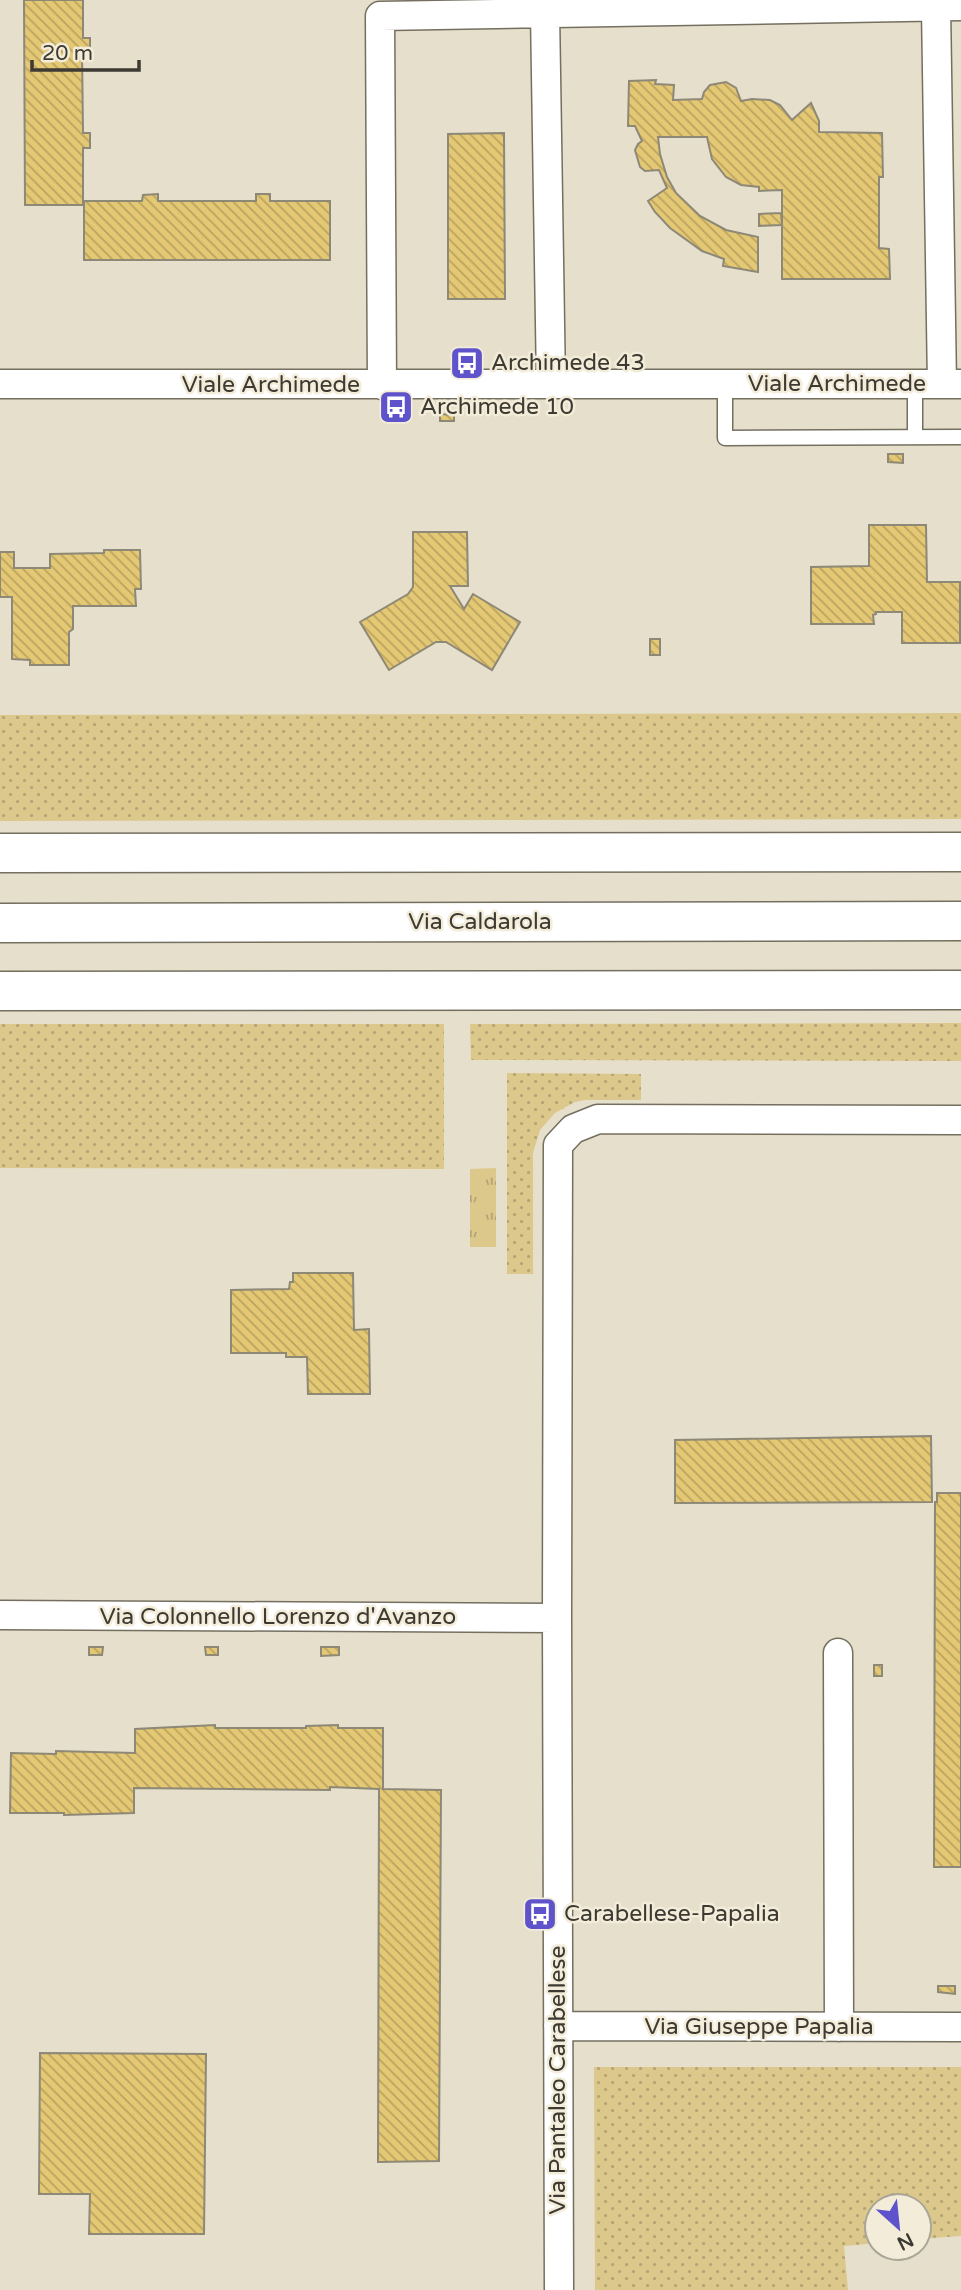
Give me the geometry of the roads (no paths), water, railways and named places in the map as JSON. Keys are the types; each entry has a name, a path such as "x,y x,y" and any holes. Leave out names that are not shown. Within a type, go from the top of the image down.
{"street":[{"path":"382,385 380,16 948,6 939,384"},
{"path":"545,12 551,385"},
{"name":"Viale Archimede","path":"0,384 939,384"},
{"path":"0,853 961,852"},
{"name":"Via Caldarola","path":"0,923 961,921"},
{"path":"0,991 961,990"},
{"name":"Via Pantaleo Carabellese","path":"559,2290 556,1618 558,1144 573,1129 598,1119 961,1120"},
{"name":"Via Colonnello Lorenzo d'Avanzo","path":"0,1615 556,1618"},
{"path":"838,1653 839,2027"},
{"name":"Via Giuseppe Papalia","path":"558,2026 961,2027"}],"lane":[{"path":"725,384 725,438 961,437"},
{"path":"915,437 939,384"}],"place":[{"name":"Archimede 43","path":"467,363"},
{"name":"Archimede 10","path":"396,407"},
{"name":"Carabellese-Papalia","path":"540,1914"}]}
